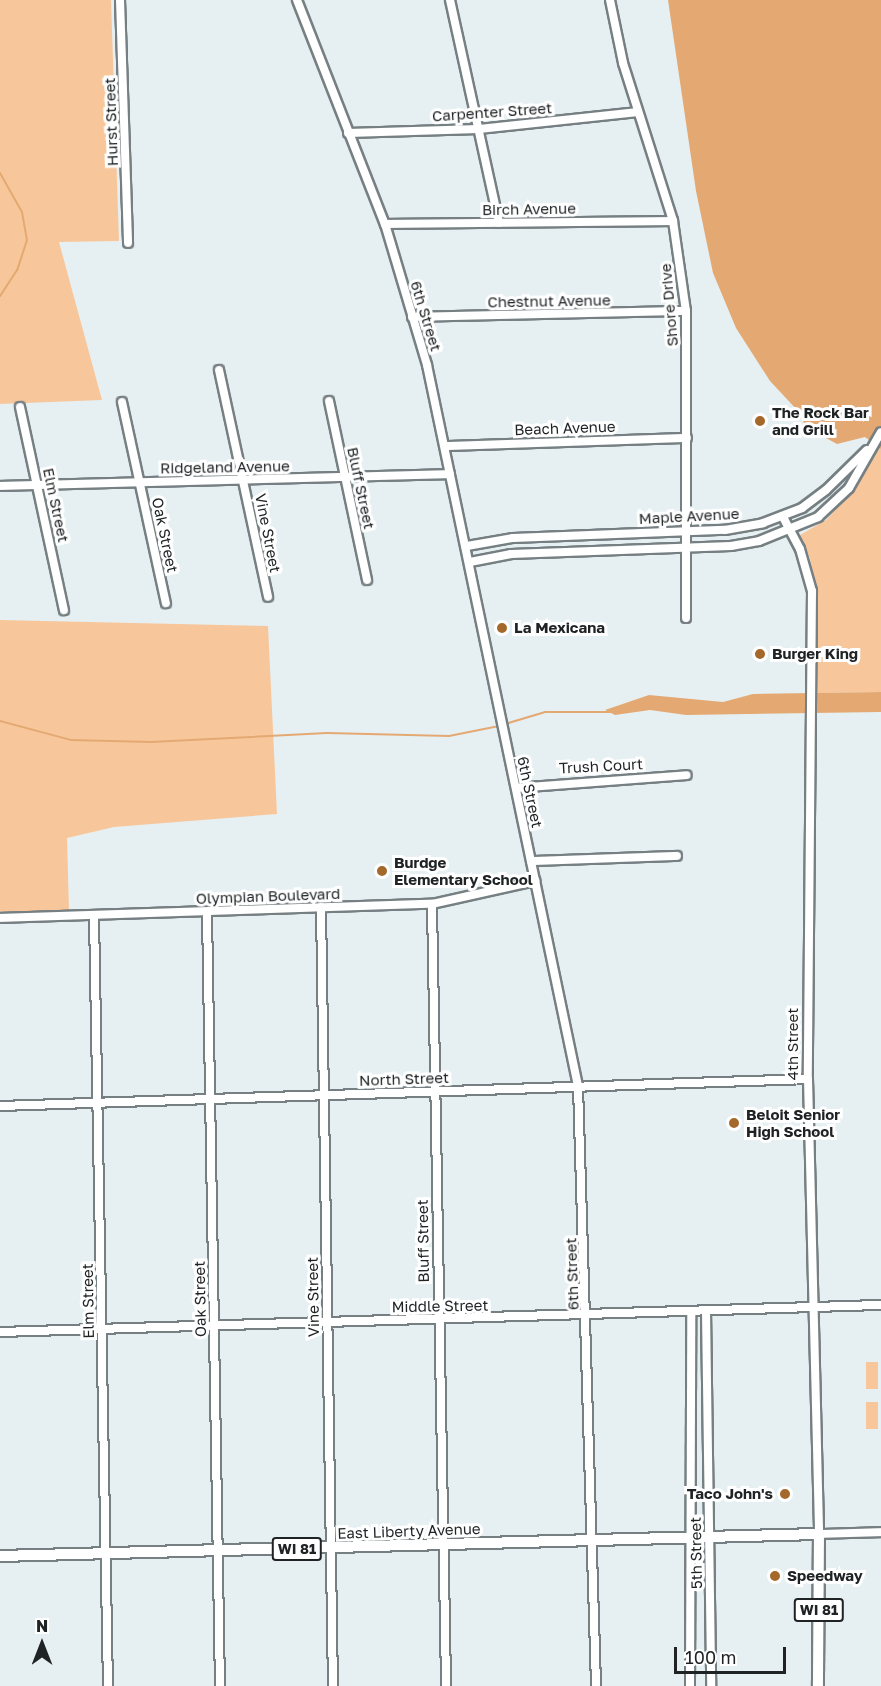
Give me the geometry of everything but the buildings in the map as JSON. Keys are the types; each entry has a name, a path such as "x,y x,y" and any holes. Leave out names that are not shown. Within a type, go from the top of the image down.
{"main road":[{"name":"East Liberty Avenue","path":"0,1556 442,1546 819,1534"},
{"name":"4th Street","path":"818,1686 819,1534"}],"street":[{"name":"Hurst Street","path":"120,0 128,243"},
{"name":"6th Street","path":"297,0 384,224 412,317 445,446 467,546 499,711 578,1086 596,1686"},
{"path":"450,0 499,223"},
{"name":"Shore Drive","path":"610,0 638,112 673,221 686,311 686,618"},
{"name":"Carpenter Street","path":"348,133 479,129 638,112"},
{"name":"Birch Avenue","path":"384,224 673,221"},
{"name":"Chestnut Avenue","path":"412,317 686,311"},
{"name":"Vine Street","path":"219,370 268,597"},
{"name":"Bluff Street","path":"329,401 367,580"},
{"name":"Oak Street","path":"122,402 166,603"},
{"name":"Elm Street","path":"20,406 64,610"},
{"path":"872,445 881,432"},
{"name":"Beach Avenue","path":"445,446 687,438"},
{"name":"Maple Avenue","path":"467,546 534,536 739,528 783,517 826,490 872,445"},
{"name":"Maple Avenue","path":"470,562 529,553 749,543 789,530 818,517 849,488 872,445"},
{"name":"Ridgeland Avenue","path":"0,486 450,474"},
{"name":"4th Street","path":"783,517 800,549 812,591 809,693 808,1079 819,1534"},
{"name":"Trush Court","path":"516,788 554,782 687,775"},
{"path":"531,861 677,856"},
{"name":"Olympian Boulevard","path":"0,918 432,904 535,881"},
{"name":"Bluff Street","path":"432,904 446,1686"},
{"name":"Vine Street","path":"321,907 322,1095 333,1686"},
{"name":"Oak Street","path":"207,912 220,1686"},
{"name":"Elm Street","path":"94,916 108,1686"},
{"name":"North Street","path":"0,1106 808,1079"},
{"name":"Middle Street","path":"0,1332 586,1316 881,1305"},
{"name":"5th Street","path":"690,1686 691,1311"},
{"name":"5th Street","path":"706,1311 711,1686"},
{"path":"819,1534 881,1532"}],"shaded area":[{"path":"0,0 111,0 119,241 59,242 102,400 0,404"},
{"path":"668,0 881,0 881,449 865,437 837,444 806,427 798,411 770,381 736,328 713,273 696,191"},
{"path":"878,446 881,449 881,692 815,693 815,600 810,559 800,535 826,520 848,497"},
{"path":"0,620 268,626 277,814 114,827 67,838 69,910 0,912"},
{"path":"881,692 881,712 686,715 650,710 615,715 605,710 649,695 723,702 753,694"},
{"path":"866,1362 878,1362 878,1389 866,1389"},
{"path":"866,1402 878,1402 878,1429 866,1429"}],"waterway":[{"path":"0,173 22,212 27,240 17,270 0,296"},
{"path":"505,724 545,712 611,712"},
{"path":"0,721 71,740 151,742 327,733 449,736 499,726"}],"place":[{"name":"The Rock Bar and Grill","path":"760,421"},
{"name":"La Mexicana","path":"502,628"},
{"name":"Burger King","path":"760,654"},
{"name":"Burdge Elementary School","path":"382,871"},
{"name":"Beloit Senior High School","path":"734,1123"},
{"name":"Taco John's","path":"785,1494"},
{"name":"Speedway","path":"775,1576"}]}
